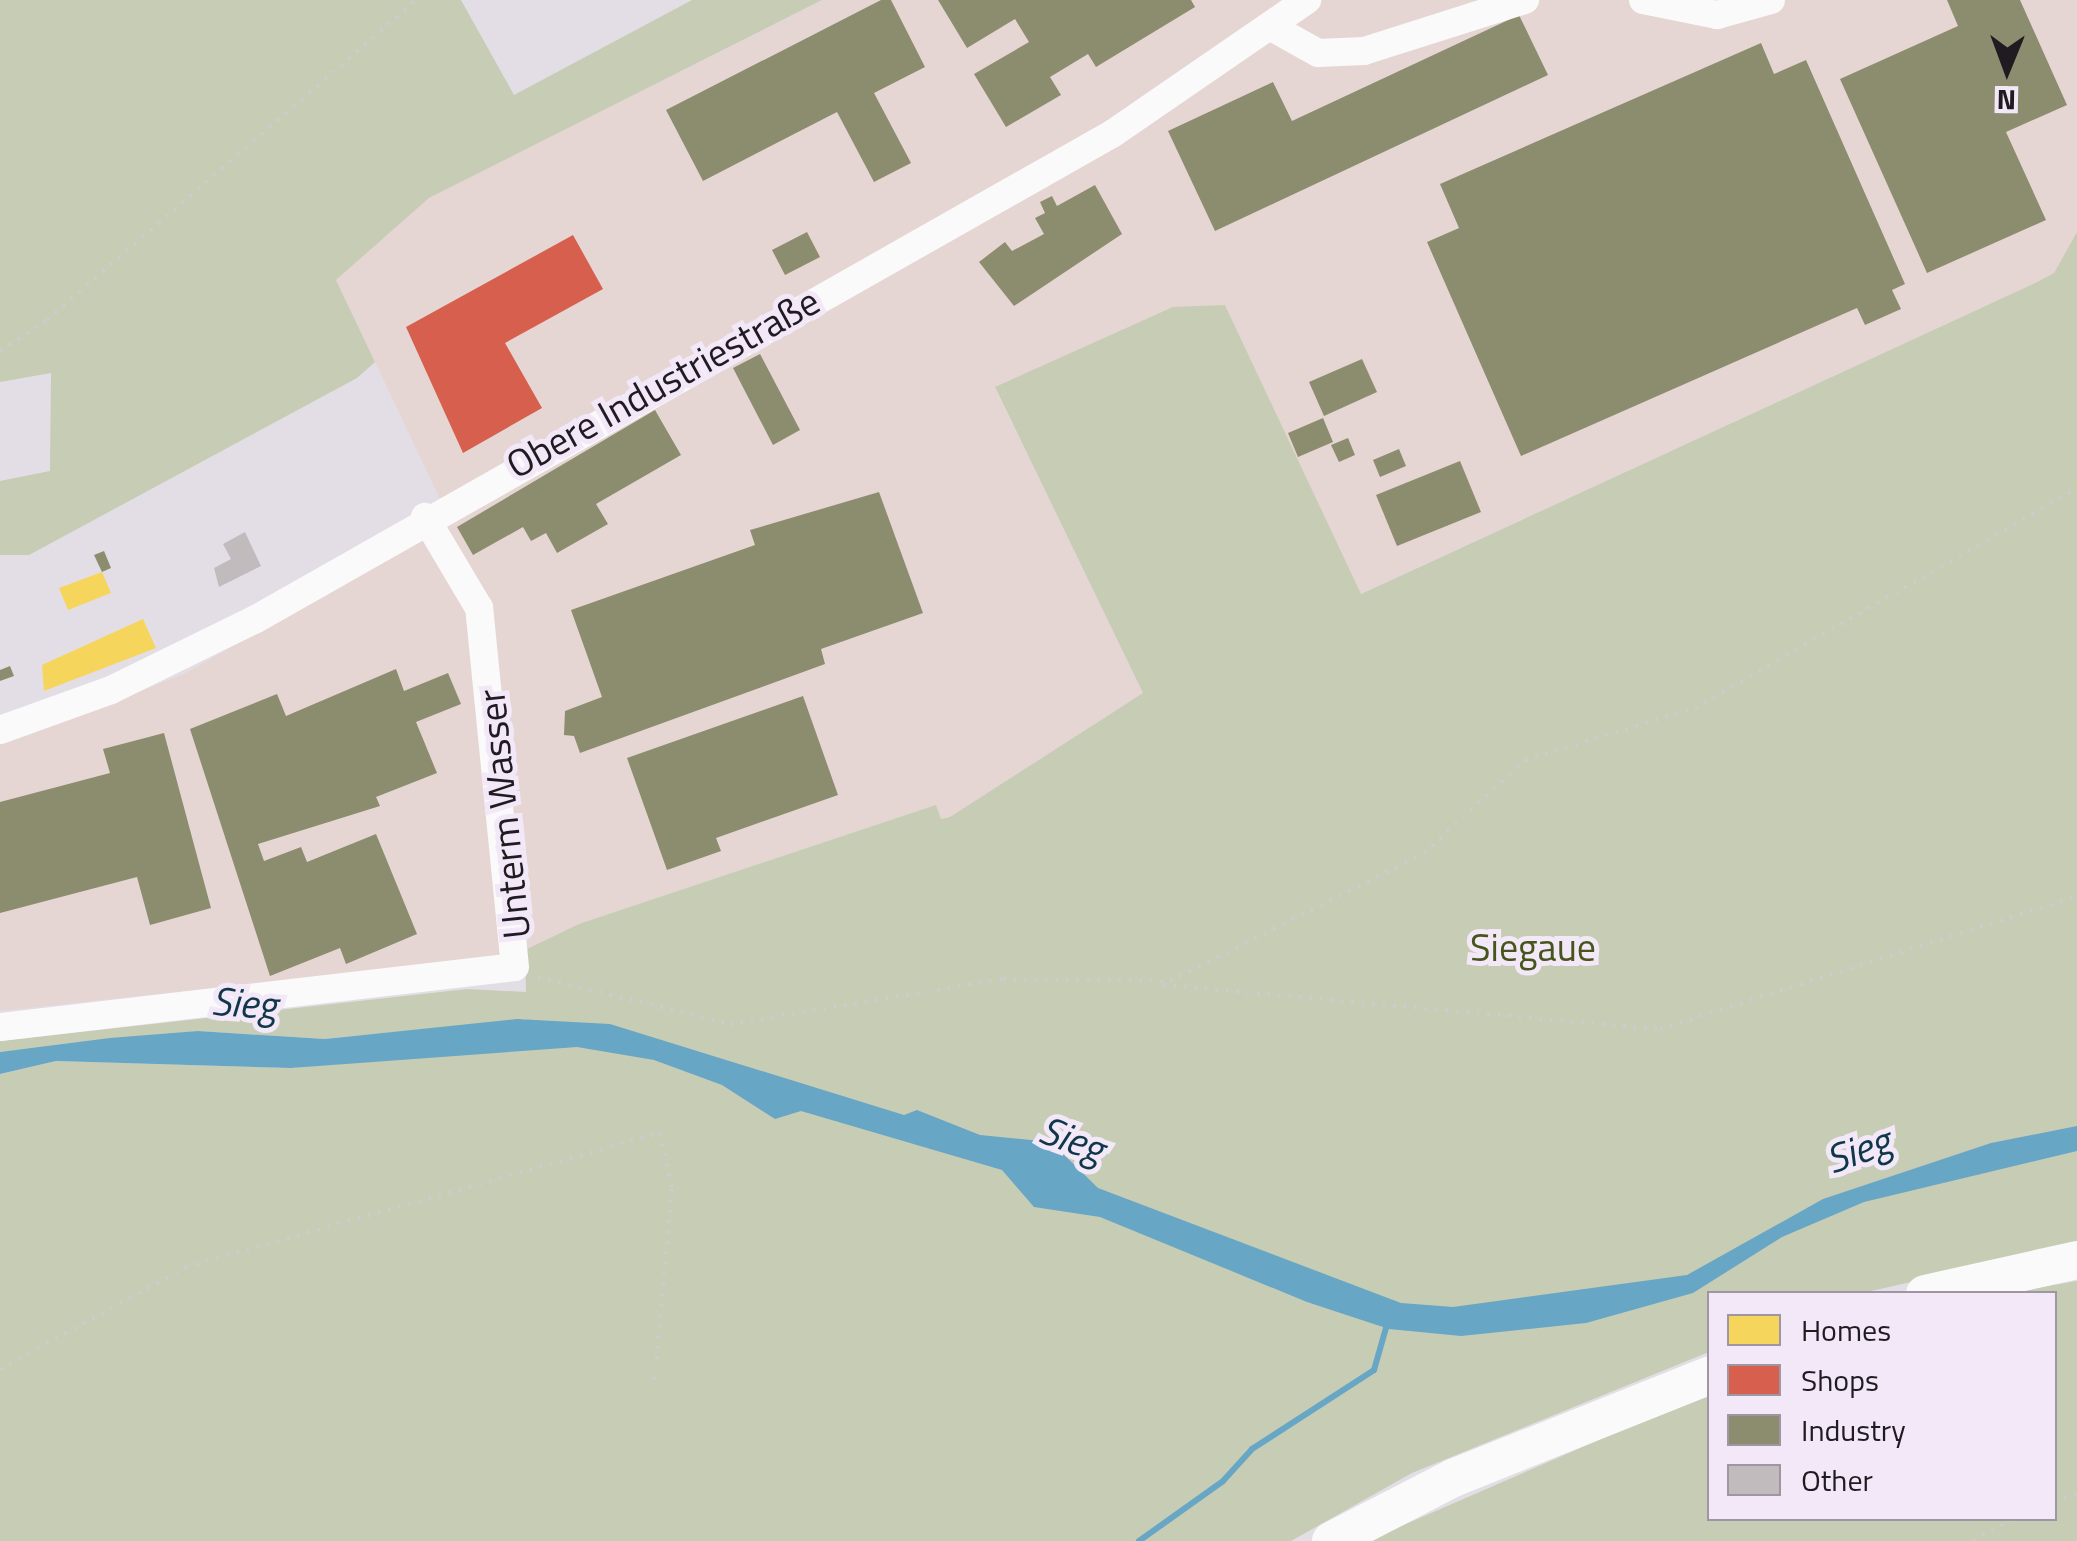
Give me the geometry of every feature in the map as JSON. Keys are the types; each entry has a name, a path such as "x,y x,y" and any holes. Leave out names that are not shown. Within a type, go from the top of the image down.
{"main road":[{"path":"1938,1291 2077,1260"},
{"path":"1331,1541 1454,1478 1707,1376"}],"street":[{"name":"Obere Industriestraße","path":"0,730 186,655 425,517 1112,134 1273,28 1307,0"},
{"path":"1273,28 1318,53 1364,50 1525,0"},
{"path":"1643,0 1717,15 1771,0"},
{"name":"Unterm Wasser","path":"0,1027 515,967 479,608 425,517"}],"path":[{"path":"0,350 47,320 416,0"},
{"path":"1159,984 1424,853 1525,760 1695,708 2077,488"},
{"path":"515,967 730,1024 1003,978 1159,984 1660,1029 2077,896"},
{"path":"0,1369 186,1267 660,1133 672,1189 654,1384"},
{"path":"1973,1541 2010,1521"}],"shaded area":[{"path":"822,0 2077,0 2077,232 2054,273 2033,284 1360,594 1225,305 995,388 1143,693 950,817 629,913 537,954 0,1011 0,745 184,674 450,520 336,280 429,198"}],"green space":[{"path":"0,0 461,0 514,95 692,0 822,0 429,198 336,280 375,362 357,378 29,555 0,555 0,481 50,471 51,373 0,382"},
{"name":"Siegaue","path":"2077,232 2077,1245 1871,1291 1707,1291 1707,1353 1412,1473 1291,1541 0,1541 0,1074 56,1061 291,1068 528,1048 526,1019 325,1039 198,1031 0,1052 0,1041 467,989 526,992 525,950 579,924 936,805 941,819 950,817 1143,693 995,387 1173,307 1225,305 1361,594 2054,273"},
{"path":"2077,1281 2077,1541 1367,1541 1707,1393 1707,1521 2057,1521 2057,1291 2016,1291"}],"water":[{"path":"517,1019 610,1024 904,1115 917,1110 980,1135 1051,1142 1098,1188 1401,1303 1453,1307 1687,1275 1823,1199 1991,1143 2077,1126 2077,1151 1864,1202 1782,1237 1693,1293 1586,1323 1461,1336 1389,1329 1307,1302 1100,1217 1034,1207 1002,1170 801,1111 775,1119 722,1085 654,1060 577,1047 291,1068 56,1061 0,1074 0,1052 110,1038 198,1031 325,1039"}],"building: Homes":[{"path":"102,572 111,593 68,610 59,588"},
{"path":"143,619 156,648 44,691 42,665"}],"building: Shops":[{"path":"573,235 603,289 505,343 542,408 463,453 406,327"}],"building: Industry":[{"path":"881,0 891,0 925,67 874,93 911,163 874,182 837,112 703,181 666,110"},
{"path":"938,0 1191,0 1195,7 1096,67 1088,54 1050,77 1061,95 1006,127 974,74 1029,42 1015,19 967,48"},
{"path":"1947,0 2020,0 2067,105 2006,132 2046,220 1927,273 1840,79 1958,26"},
{"path":"1519,15 1548,75 1215,231 1168,131 1273,82 1292,121"},
{"path":"1761,43 1774,74 1806,60 1905,284 1892,290 1901,309 1865,325 1857,308 1521,456 1427,242 1459,228 1440,184"},
{"path":"1095,185 1122,234 1014,306 979,262 1005,242 1012,251 1044,234 1035,218 1045,213 1040,202 1052,196 1057,206"},
{"path":"807,232 820,257 785,275 772,250"},
{"path":"760,354 800,430 773,445 733,368"},
{"path":"1362,359 1377,392 1324,416 1309,382"},
{"path":"655,410 681,455 596,504 608,524 557,553 546,533 531,541 523,527 473,555 457,527"},
{"path":"1323,418 1333,442 1298,457 1288,433"},
{"path":"1348,438 1355,455 1339,462 1331,445"},
{"path":"1399,449 1406,466 1380,477 1373,460"},
{"path":"1460,461 1481,512 1397,546 1376,495"},
{"path":"879,492 923,613 821,649 825,664 580,753 574,736 564,735 565,711 602,697 571,610 755,545 750,530"},
{"path":"104,551 111,568 102,572 94,555"},
{"path":"10,666 14,676 0,681 0,670"},
{"path":"396,669 404,691 448,673 461,704 416,722 437,773 376,797 380,806 258,844 264,861 301,847 307,862 376,834 417,934 346,964 340,948 270,976 190,729 277,694 286,716"},
{"path":"803,696 838,795 716,838 721,851 667,870 627,758"},
{"path":"164,733 211,908 150,925 137,877 0,913 0,802 110,773 103,749"}],"building: Other":[{"path":"245,532 261,566 219,587 214,568 231,559 223,544"}],"waterway":[{"path":"1139,1541 1223,1481 1252,1449 1374,1370 1388,1321"}],"water label":[{"name":"Sieg","path":"244,1003"},
{"name":"Sieg","path":"1072,1139"},
{"name":"Sieg","path":"1858,1150"}]}
